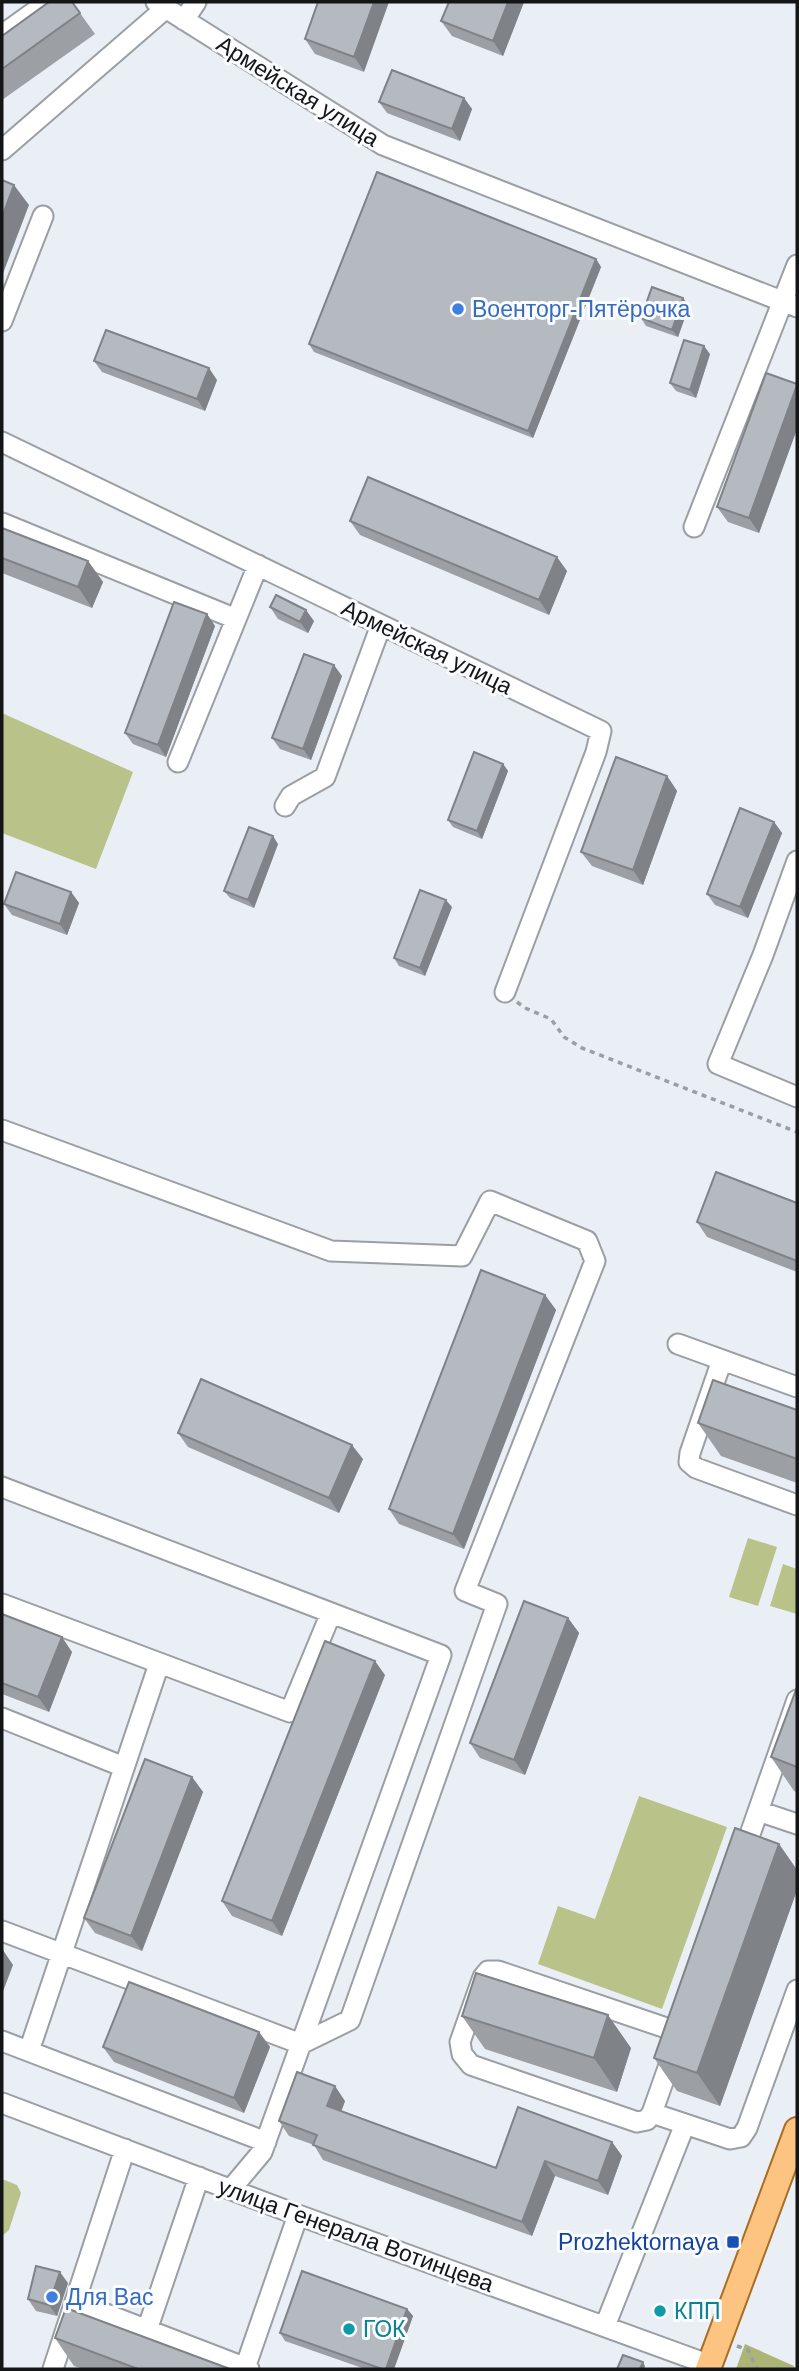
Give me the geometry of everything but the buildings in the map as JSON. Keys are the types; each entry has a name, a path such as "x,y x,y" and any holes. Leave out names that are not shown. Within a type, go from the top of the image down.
{"main road":[{"path":"709,2367 797,2130"}],"street":[{"path":"184,20 196,2"},
{"path":"2,34 37,4"},
{"path":"2,150 161,5"},
{"name":"Армейская улица","path":"161,5 383,145 790,304"},
{"path":"2,321 43,216"},
{"path":"695,527 790,304 797,265"},
{"name":"Армейская улица","path":"2,442 601,731 596,752 505,992"},
{"path":"2,523 236,619"},
{"path":"178,762 258,565"},
{"path":"285,806 291,796 325,777 381,625"},
{"path":"797,861 764,955 718,1064 797,1097"},
{"path":"2,1130 331,1251 462,1256 490,1201 587,1241 595,1261 465,1591 497,1604 351,2020 301,2044 2,1931"},
{"path":"678,1344 797,1387"},
{"path":"722,1360 689,1462 696,1468 797,1505"},
{"path":"2,1487 441,1655 266,2142 262,2152 232,2189"},
{"path":"2,1604 290,1712 331,1613"},
{"path":"29,2051 159,1664"},
{"path":"735,1876 797,1700"},
{"path":"2,1718 124,1767"},
{"path":"758,1811 797,1824"},
{"path":"488,1971 498,1971 683,2026 652,2113 647,2120 637,2122 471,2065 462,2054 460,2042 483,1977 488,1971"},
{"path":"652,2113 730,2139 741,2137 747,2128 797,1990"},
{"path":"2,2041 266,2142"},
{"name":"улица Генерала Вотинцева","path":"2,2103 709,2367"},
{"path":"605,2326 685,2124"},
{"path":"53,2369 125,2150"},
{"path":"147,2330 199,2177"},
{"path":"75,2302 247,2368 298,2215"}],"path":[{"path":"505,992 525,1008 551,1019 564,1037 582,1048 797,1132"},
{"path":"732,2344 748,2350 757,2369"}],"green space":[{"path":"2,713 133,772 96,869 2,833"},
{"path":"748,1538 777,1547 758,1606 729,1597"},
{"path":"783,1564 797,1569 797,1614 770,1606"},
{"path":"639,1796 727,1827 662,2009 538,1964 558,1906 595,1919"},
{"path":"2,2179 17,2185 21,2193 9,2230 2,2236"},
{"path":"745,2344 794,2366 795,2369 736,2369"}],"place":[{"name":"Военторг-Пятёрочка","path":"458,309"},
{"name":"Prozhektornaya","path":"733,2242"},
{"name":"Для Вас","path":"52,2297"},
{"name":"КПП","path":"660,2311"},
{"name":"ГОК","path":"349,2329"}]}
